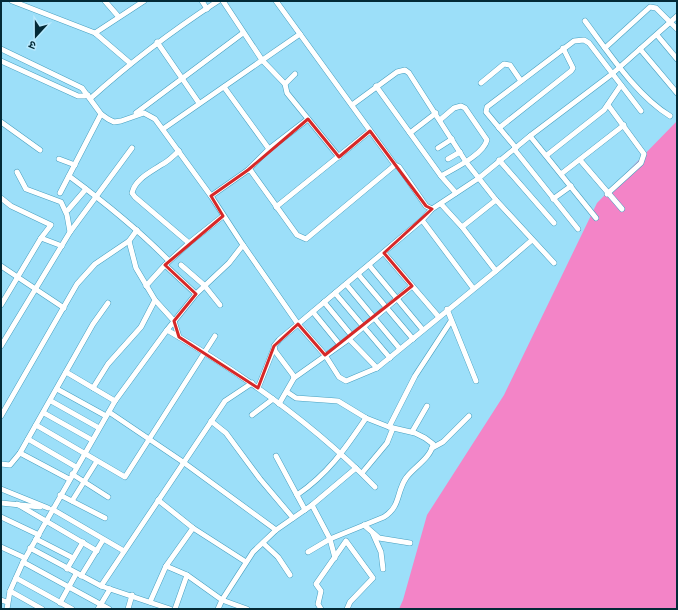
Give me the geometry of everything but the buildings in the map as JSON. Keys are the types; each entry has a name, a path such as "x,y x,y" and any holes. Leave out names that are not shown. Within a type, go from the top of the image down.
{"street":[{"path":"12,1 95,33 130,63"},
{"path":"105,1 118,16"},
{"path":"95,33 118,16 144,1"},
{"path":"202,1 207,9"},
{"path":"1,61 78,96 90,96 157,42 218,1"},
{"path":"223,1 262,60 285,84 287,93 339,157"},
{"path":"276,1 395,166 399,167 426,206 432,209"},
{"path":"605,48 650,8 656,8 677,29"},
{"path":"258,388 274,348 279,340 384,253 422,220 432,209 479,178 530,136 612,74 677,16"},
{"path":"585,21 620,67 652,103 670,116"},
{"path":"134,115 181,78 243,33"},
{"path":"163,129 300,34"},
{"path":"657,35 677,59"},
{"path":"578,229 553,199 485,110 563,48 574,41 584,40 589,43 641,111"},
{"path":"157,42 199,103"},
{"path":"499,128 571,71 572,64 563,48"},
{"path":"1,49 82,88 90,96 101,114 114,122 144,113 155,119 179,151 298,324 325,355 339,377 344,381 352,380 377,368 413,339 438,316 496,271 532,240"},
{"path":"640,49 677,93"},
{"path":"17,68 22,59"},
{"path":"481,82 504,64 510,65 521,81"},
{"path":"352,105 396,72 405,70 409,73 466,162 496,200 554,263"},
{"path":"285,84 295,74"},
{"path":"547,155 608,105 621,85"},
{"path":"376,86 441,176 456,193"},
{"path":"224,87 269,150"},
{"path":"607,194 641,163 644,158 643,150 608,105"},
{"path":"440,120 454,108 461,106 465,108 486,138 486,144 483,149 466,162 441,176"},
{"path":"60,193 101,114"},
{"path":"410,133 436,114"},
{"path":"210,196 248,170 269,150 308,119"},
{"path":"1,122 40,150"},
{"path":"562,174 624,125"},
{"path":"276,207 370,131"},
{"path":"530,136 547,155 596,218"},
{"path":"438,148 452,139"},
{"path":"1,346 70,232 132,148"},
{"path":"179,151 162,165 153,169 133,189 132,193 189,243"},
{"path":"448,159 460,152"},
{"path":"59,159 75,166"},
{"path":"502,159 554,223"},
{"path":"580,160 607,194 622,209"},
{"path":"248,170 251,171 297,235 306,238 395,166"},
{"path":"17,172 26,189 62,202 67,215 70,232"},
{"path":"69,176 86,189 97,195 138,230 196,294"},
{"path":"553,199 571,186"},
{"path":"68,210 86,189"},
{"path":"1,198 11,206 51,225 41,238 18,278 1,303"},
{"path":"462,227 496,200"},
{"path":"441,204 462,227 496,271"},
{"path":"146,286 167,263 189,243 224,216"},
{"path":"422,220 473,288"},
{"path":"1,416 77,284 95,264 129,241 138,230"},
{"path":"41,238 62,246"},
{"path":"129,241 136,268 155,300 174,320 179,337"},
{"path":"8,607 10,591 30,548 48,521 52,509 115,401 174,320 204,285 229,263 243,245"},
{"path":"384,253 438,316"},
{"path":"181,265 204,285 220,305"},
{"path":"368,265 423,330"},
{"path":"1,266 64,308"},
{"path":"358,274 385,308 413,339"},
{"path":"346,284 400,349"},
{"path":"279,404 294,378 350,338 412,286"},
{"path":"335,293 390,358"},
{"path":"93,388 108,364 141,327 155,300"},
{"path":"324,302 350,338 377,368"},
{"path":"1,464 10,465 20,453 58,389 93,324 108,303"},
{"path":"447,309 476,380"},
{"path":"313,312 340,345"},
{"path":"362,473 387,444 391,428 415,376 451,321"},
{"path":"167,330 252,383 341,454 375,487"},
{"path":"36,425 125,477 215,336"},
{"path":"274,348 293,374 294,378"},
{"path":"66,372 115,401"},
{"path":"101,586 225,402 252,383"},
{"path":"58,389 108,414 149,439 184,462 276,530"},
{"path":"287,392 293,397 302,399 338,401 366,418 391,428 412,432 431,441 433,444 432,448"},
{"path":"252,415 273,399"},
{"path":"51,400 99,428"},
{"path":"412,432 427,406"},
{"path":"44,412 92,440"},
{"path":"308,552 330,539 392,512 405,480 432,448 443,442 469,416"},
{"path":"297,495 315,483 341,454 366,418"},
{"path":"211,421 226,433 260,480 293,518"},
{"path":"28,439 76,467"},
{"path":"20,453 70,477 84,482 108,497"},
{"path":"276,456 305,510"},
{"path":"72,501 97,461"},
{"path":"218,609 252,552 276,530 312,505 356,468"},
{"path":"1,490 48,508 1,502"},
{"path":"60,495 105,518"},
{"path":"158,500 193,528 246,562"},
{"path":"16,504 97,550"},
{"path":"312,505 330,539 335,558"},
{"path":"52,509 124,551"},
{"path":"1,517 73,558"},
{"path":"364,525 373,534 386,540 410,543"},
{"path":"150,602 166,566 193,528"},
{"path":"373,534 381,552 384,569"},
{"path":"60,603 68,588 103,540"},
{"path":"321,609 318,604 321,591 316,584 346,541 373,578 350,602 347,609"},
{"path":"67,569 83,542"},
{"path":"263,542 278,557 290,575"},
{"path":"1,547 99,607 109,609"},
{"path":"30,548 101,586 170,609"},
{"path":"166,566 187,575 222,600 247,609"},
{"path":"175,609 187,575"},
{"path":"16,578 72,609"},
{"path":"99,607 110,589"},
{"path":"10,591 42,609"},
{"path":"128,609 132,596"},
{"path":"1,600 8,607"},
{"path":"28,609 32,604"}],"highlighted area":[{"path":"308,119 339,157 370,131 426,206 432,209 384,253 412,286 325,355 298,324 274,346 258,388 179,337 174,321 196,294 165,265 223,216 211,196 248,170"}],"shaded area":[{"path":"677,121 677,609 399,609 403,600 427,515 504,395 597,203"}]}
